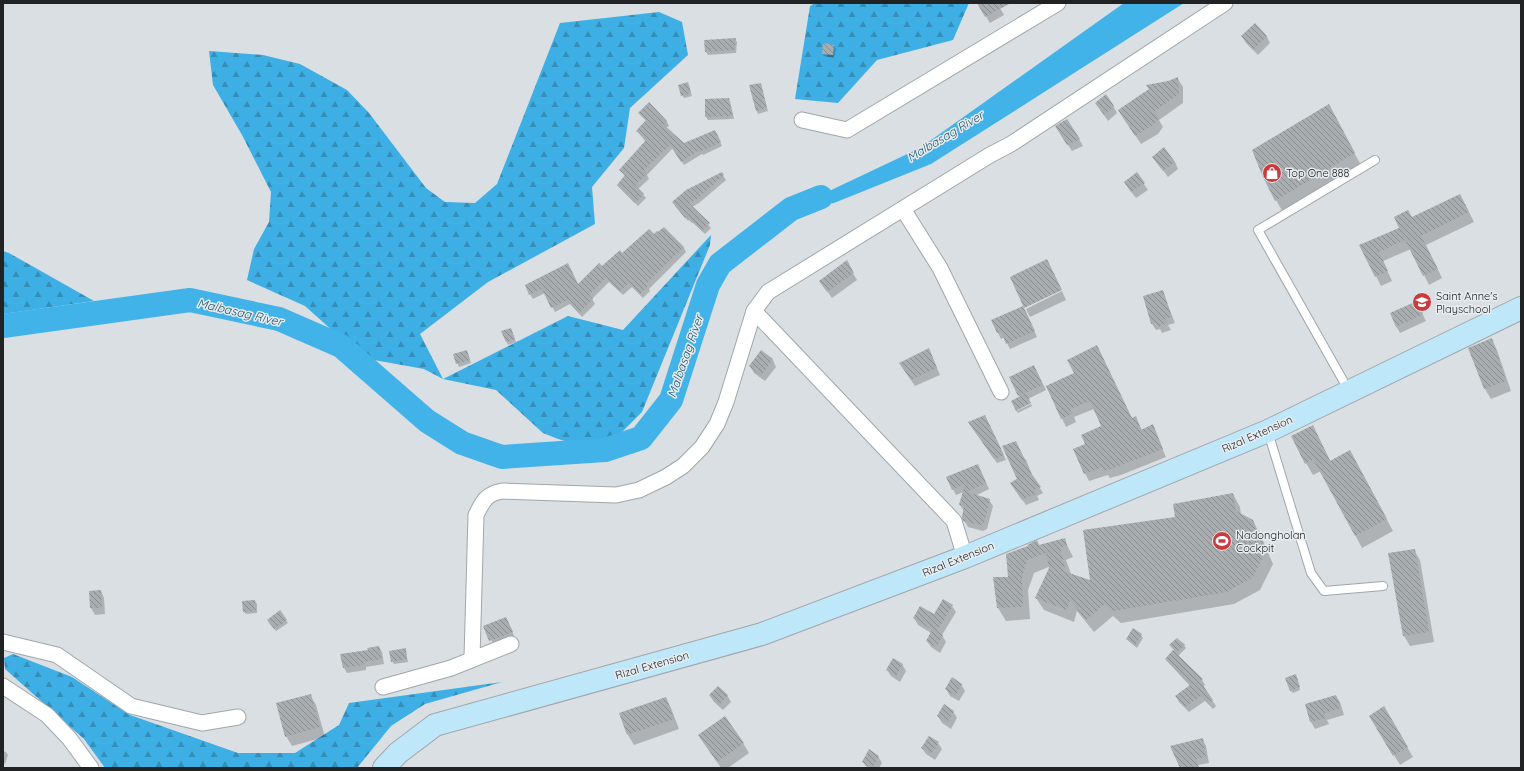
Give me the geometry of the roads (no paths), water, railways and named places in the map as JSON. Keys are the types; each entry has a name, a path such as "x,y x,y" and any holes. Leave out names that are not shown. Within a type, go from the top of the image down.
{"street":[{"path":"802,120 847,130 1058,3"},
{"path":"472,658 476,515 481,504 492,493 502,491 616,495 640,490 666,478 683,466 702,447 717,424 726,402 754,311 768,292 990,155 1011,144 1225,3"},
{"path":"903,209 940,268 1001,392"},
{"name":"Rizal Extension","path":"384,768 398,753 435,725 762,634 966,557 1268,431 1521,308"},
{"path":"754,311 954,521 966,557"},
{"path":"3,642 57,655 131,706 202,723 238,717"},
{"path":"383,687 451,668 472,658 511,644"},
{"path":"3,686 47,715 69,738 91,768"}],"lane":[{"path":"1350,391 1258,230 1375,160"},
{"path":"1268,431 1311,573 1324,591 1383,586"}],"water":[{"path":"1124,3 1184,3 931,164 834,203 791,209 920,148"}],"waterway":[{"name":"Malbasag River","path":"3,326 190,300 279,319 341,346 427,421 462,443 502,457 605,450 641,438 671,400 708,285 720,264 791,209 821,197"}],"place":[{"name":"Top One 888","path":"1272,173"},
{"name":"Saint Anne's Playschool","path":"1422,302"},
{"name":"Nadongholan Cockpit","path":"1222,541"}]}
